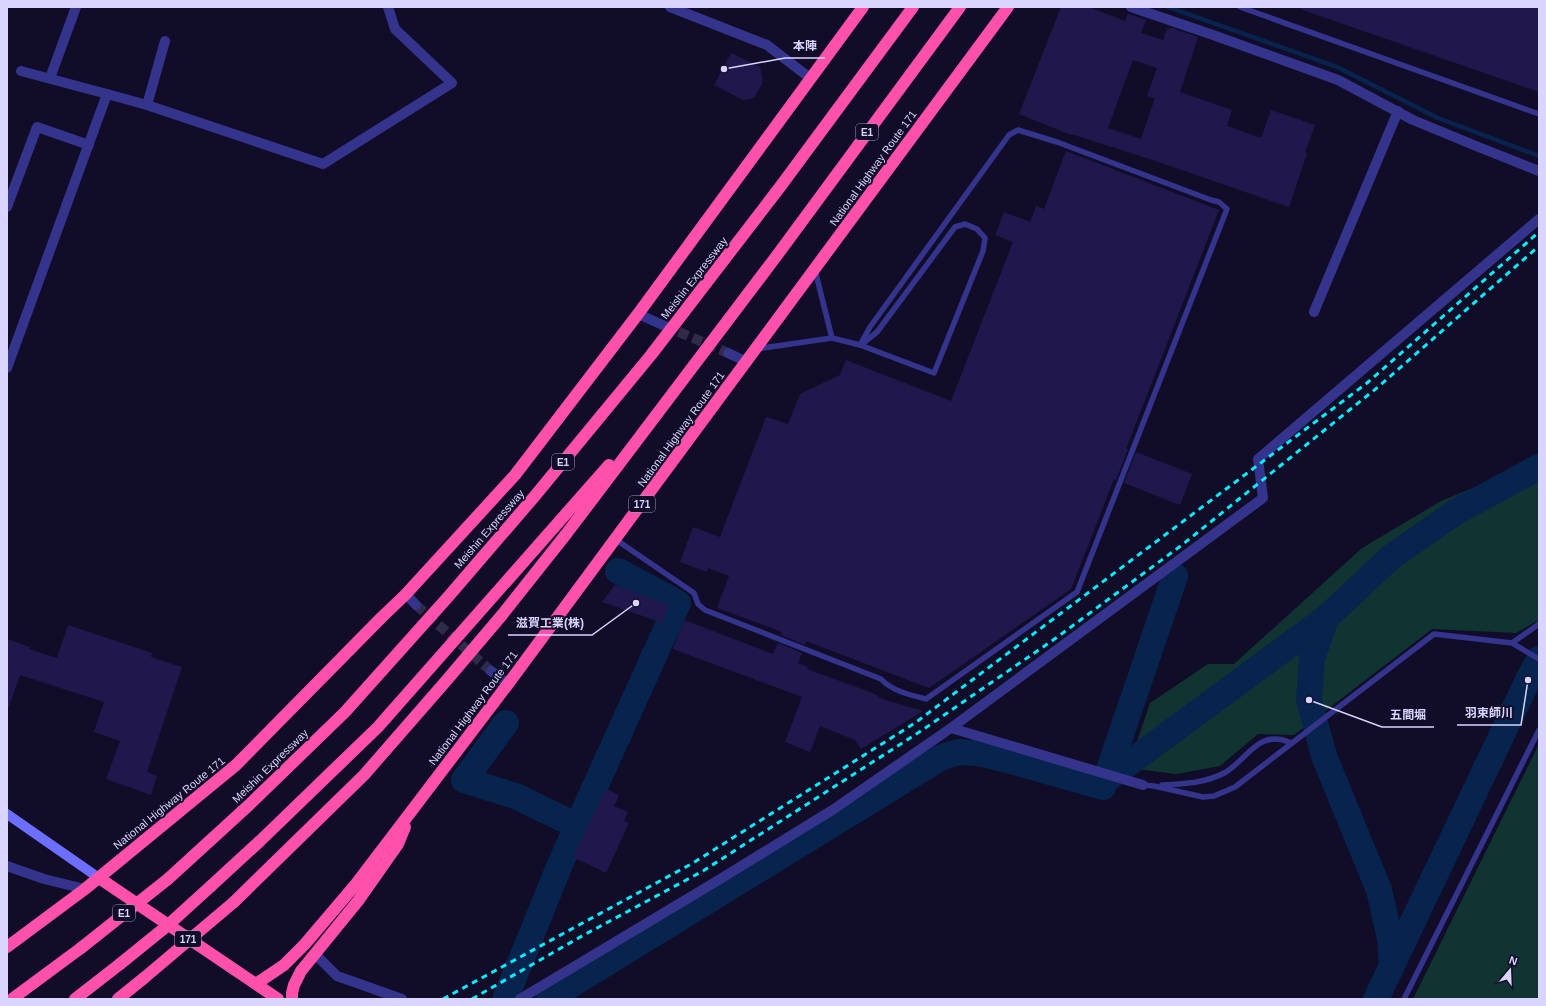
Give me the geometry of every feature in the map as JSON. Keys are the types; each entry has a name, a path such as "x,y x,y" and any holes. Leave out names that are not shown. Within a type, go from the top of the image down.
{"highway":[{"name":"National Highway Route 171","path":"7,946 41,923 99,878 236,765 380,618 406,594 514,475 638,314 862,7"},
{"name":"Meishin Expressway","path":"12,999 81,948 168,879 249,805 345,712 448,597 534,497 656,349 780,187 913,7"},
{"name":"E1","path":"118,999 234,902 364,775 497,621 567,533 775,258 960,7"},
{"name":"National Highway Route 171","path":"256,984 284,965 305,944 356,884 508,684 1008,7"},
{"name":"E1","path":"75,999 167,926 260,841 378,727 570,512 660,406 775,258"},
{"path":"292,999 294,985 301,971 358,901 398,844 413,809"},
{"name":"171","path":"99,878 278,999"}],"main road":[{"path":"7,814 99,878"}],"street":[{"path":"50,78 76,7"},
{"path":"21,71 146,105 323,164 452,83 395,29 388,7"},
{"path":"670,7 767,45 810,78"},
{"path":"1131,7 1338,80 1413,120 1539,171"},
{"path":"146,105 165,41"},
{"path":"7,368 107,94"},
{"path":"1314,312 1398,111"},
{"path":"7,207 37,127 89,145"},
{"path":"520,999 834,809 952,728 1263,498 1258,459 1539,219"},
{"path":"638,314 665,326"},
{"path":"728,353 747,362"},
{"path":"406,594 416,605"},
{"path":"491,671 508,684"},
{"path":"952,728 1143,785"},
{"path":"7,866 44,879 85,889"},
{"path":"316,954 337,976 402,999"}],"lane":[{"path":"1240,7 1539,114"},
{"path":"615,540 694,593 698,604 705,610 881,679 887,685 910,695 926,699 1077,592 1227,209 1220,202 1211,200 1057,142 1018,130 1009,135 870,327 860,345"},
{"path":"756,349 832,338 860,345 934,373 983,251 985,238 977,229 965,224 955,227 877,332 860,345"},
{"path":"815,270 832,338"},
{"path":"1512,643 1539,624"},
{"path":"1143,785 1203,797 1223,793 1235,787 1434,634 1512,643 1539,659"},
{"path":"1404,999 1539,730"},
{"path":"1154,786 1204,781 1226,772 1255,747 1271,738 1282,739 1291,743"}],"green space":[{"path":"1539,453 1539,620 1516,633 1432,629 1294,735 1258,734 1220,766 1176,774 1128,768 1150,703 1208,664 1234,664 1362,548 1441,501 1495,479"},
{"path":"1539,744 1539,999 1413,999"}],"building":[{"path":"1061,7 1089,7 1125,21 1128,14 1146,20 1141,33 1163,40 1167,29 1172,28 1198,37 1180,92 1232,110 1227,126 1261,138 1271,110 1315,125 1289,207 1153,160 1071,135 1019,114","holes":["1133,60 1157,68 1147,96 1155,98 1141,139 1108,128"]},
{"path":"1301,7 1539,7 1539,92 1300,9"},
{"path":"731,53 760,67 763,82 754,98 743,100 714,85"},
{"path":"1066,151 1219,210 1126,449 1128,449 1116,480 1114,479 1071,589 929,688 806,641 805,645 781,635 782,632 717,608 729,576 708,568 707,572 680,562 693,527 720,537 766,417 788,424 800,394 840,375 846,360 951,401 1013,242 995,235 1004,212 1030,222 1036,206 1044,209"},
{"path":"1136,452 1192,474 1180,505 1124,483"},
{"path":"615,585 669,605 663,623 602,602"},
{"path":"684,620 773,654 778,643 802,653 798,663 808,667 807,669 873,693 882,699 923,711 861,749 855,740 820,726 810,752 785,742 802,697 673,649"},
{"path":"68,625 152,653 151,657 182,667 147,772 157,776 151,795 106,779 120,741 94,732 104,702 20,675 9,707 7,707 7,639 30,647 29,649 57,658"},
{"path":"606,789 619,795 614,806 628,812 624,821 629,823 606,873 573,857"}],"waterway":[{"path":"1168,7 1337,67 1438,118 1539,156"},
{"path":"1392,967 1390,938 1379,890 1324,756 1309,700 1312,658 1326,618 1391,557 1456,512 1539,467"},
{"path":"506,997 561,862 678,603 618,571"},
{"path":"548,999 942,757 959,752 978,753 1103,787 1175,576"},
{"path":"1106,780 1326,618"},
{"path":"1376,999 1539,659"},
{"path":"506,723 464,780 518,797 577,826"}],"tunnel":[{"path":"665,326 728,353"},
{"path":"416,605 491,671"}],"railway":[{"path":"443,999 693,863 915,723 1367,383 1539,232"},
{"path":"472,999 582,936 703,871 921,731 1056,638 1182,545 1378,387 1539,246"}],"place":[{"name":"本陣","path":"724,69"},
{"name":"滋賀工業(株)","path":"636,603"},
{"name":"羽束師川","path":"1528,680"},
{"name":"五間堀","path":"1309,700"}]}
